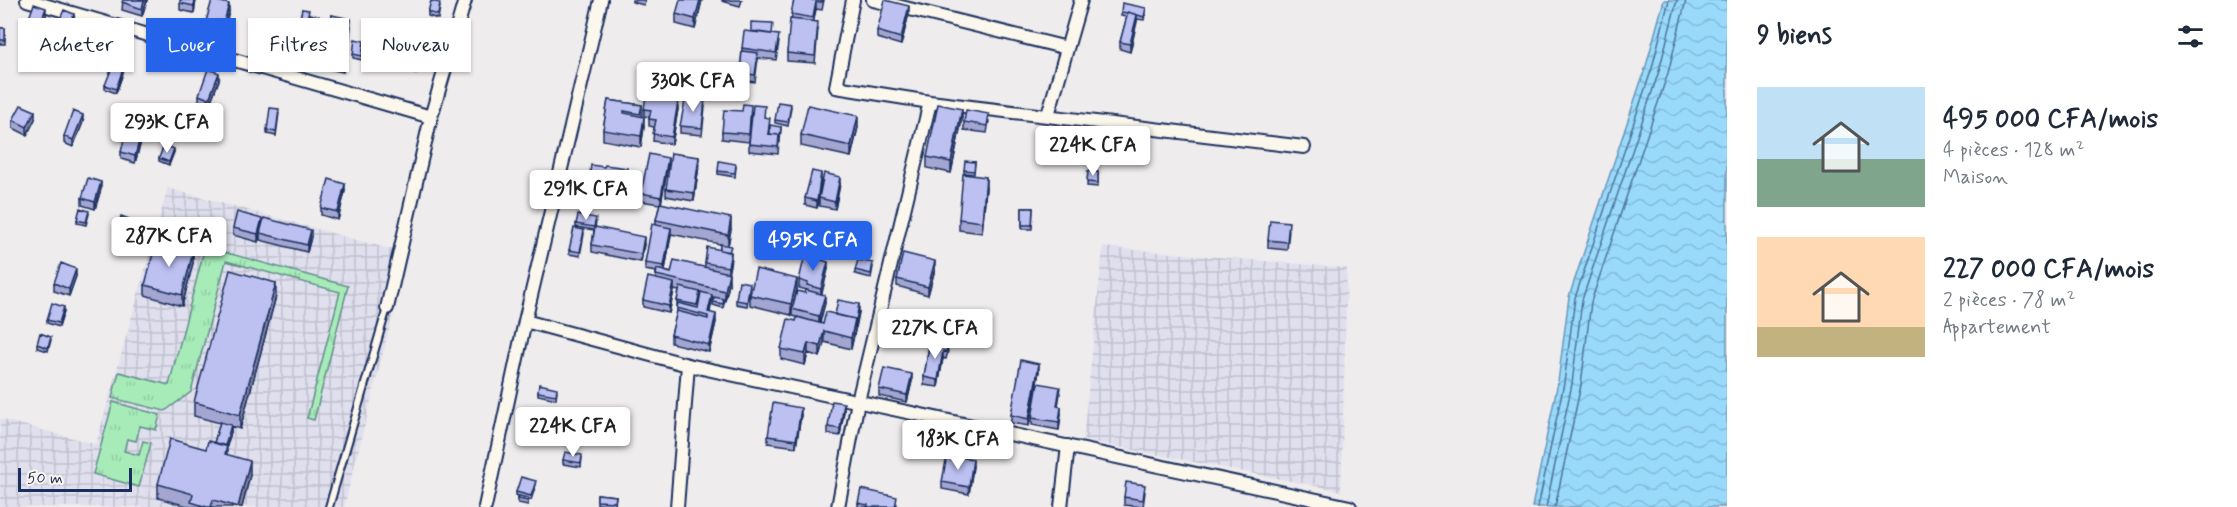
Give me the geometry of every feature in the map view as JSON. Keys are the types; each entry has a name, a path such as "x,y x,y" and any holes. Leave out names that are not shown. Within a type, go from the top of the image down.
{"street":[{"path":"27,0 431,117"},
{"path":"387,308 431,117 465,0"},
{"path":"485,507 525,321 601,0"},
{"path":"853,0 836,87 930,102 1304,147"},
{"path":"873,0 1067,48"},
{"path":"1048,115 1081,0"},
{"path":"838,507 858,401 930,102"},
{"path":"525,321 688,365 1350,507"},
{"path":"677,507 688,365"},
{"path":"1061,507 1068,446"}],"lane":[{"path":"330,507 387,308"}],"shaded area":[{"path":"168,188 408,254 344,507 0,507 0,419 96,444"},
{"path":"1103,247 1347,268 1341,491 1083,440"}],"green space":[{"path":"205,247 348,286 314,420 307,418 340,292 226,261 191,392 165,411 112,398 119,372 169,385"},
{"path":"113,402 160,415 156,430 140,426 136,441 127,439 124,451 139,455 143,441 151,443 139,487 93,474"}],"water":[{"path":"1664,0 1727,0 1727,507 1532,507 1558,382 1569,297 1646,66"}],"building":[{"path":"123,0 144,0 142,9 122,2"},
{"path":"180,0 195,0 194,6 180,3"},
{"path":"212,0 229,4 225,18 207,18"},
{"path":"680,0 700,0 695,19 676,14"},
{"path":"794,0 823,0 816,2 813,18 791,14"},
{"path":"885,0 909,6 901,38 877,31"},
{"path":"431,1 440,3 438,15 428,12"},
{"path":"1122,3 1146,8 1144,17 1121,12"},
{"path":"34,4 46,8 42,18 29,18"},
{"path":"302,9 309,10 307,18 300,18"},
{"path":"64,10 74,14 72,18 60,18"},
{"path":"1128,12 1137,15 1130,44 1120,42"},
{"path":"310,14 319,16 319,18 309,18"},
{"path":"790,19 818,22 815,56 787,53"},
{"path":"751,22 773,23 772,34 751,31"},
{"path":"0,28 5,28 5,40 0,40"},
{"path":"744,31 779,35 776,53 742,48"},
{"path":"355,39 361,40 361,56 353,54"},
{"path":"742,51 758,53 755,75 740,73"},
{"path":"110,72 122,72 116,89 105,85"},
{"path":"207,72 219,73 209,99 199,95"},
{"path":"646,96 678,102 672,137 653,134 656,120 649,119 651,110 644,109"},
{"path":"686,96 705,99 702,128 680,126"},
{"path":"608,100 642,105 640,114 624,111 624,113 644,117 641,136 603,130"},
{"path":"778,102 791,104 788,122 775,120"},
{"path":"743,104 751,105 749,134 722,132 724,110 742,111"},
{"path":"938,104 962,109 951,162 927,157"},
{"path":"21,105 35,111 27,127 13,120"},
{"path":"753,105 765,106 764,117 770,118 768,134 779,135 778,147 749,144"},
{"path":"808,105 858,116 851,146 801,135"},
{"path":"270,108 279,109 276,132 267,130"},
{"path":"966,110 989,114 987,126 964,122"},
{"path":"73,111 83,115 73,140 64,136"},
{"path":"128,123 143,127 135,156 121,152"},
{"path":"770,125 781,127 780,138 779,135 770,134"},
{"path":"164,145 174,149 169,162 159,158"},
{"path":"671,153 699,157 694,193 666,189"},
{"path":"649,154 668,158 661,197 641,193"},
{"path":"719,161 736,164 735,173 718,171"},
{"path":"965,161 975,162 974,171 964,170"},
{"path":"591,165 627,168 627,172 637,173 634,194 588,188"},
{"path":"812,171 821,173 817,201 805,198"},
{"path":"1088,171 1098,172 1098,183 1087,182"},
{"path":"824,173 840,177 835,202 819,198"},
{"path":"963,174 986,177 982,222 959,219"},
{"path":"88,178 101,182 95,202 82,198"},
{"path":"329,179 345,184 338,212 321,208"},
{"path":"660,203 731,218 728,235 656,220"},
{"path":"80,208 89,211 86,222 77,220"},
{"path":"1022,208 1033,208 1032,225 1022,225"},
{"path":"237,212 262,219 258,234 233,228"},
{"path":"578,215 596,218 594,227 576,224"},
{"path":"121,216 129,219 126,229 118,227"},
{"path":"264,218 311,230 307,245 260,233"},
{"path":"1270,220 1289,222 1287,242 1268,240"},
{"path":"652,224 671,228 664,266 645,263"},
{"path":"595,227 644,237 641,254 592,245"},
{"path":"574,228 584,230 580,252 569,250"},
{"path":"156,242 193,252 182,295 145,285"},
{"path":"720,244 731,246 729,252 720,250"},
{"path":"707,247 731,252 728,267 705,263"},
{"path":"903,253 935,261 928,287 897,279"},
{"path":"805,255 828,262 821,289 799,280"},
{"path":"674,260 729,273 725,291 656,275 657,269 671,273"},
{"path":"858,260 873,263 871,274 855,270"},
{"path":"61,263 76,269 69,289 54,283"},
{"path":"756,269 797,279 791,304 750,295"},
{"path":"230,270 276,283 240,415 194,402"},
{"path":"648,277 674,283 669,306 643,300"},
{"path":"739,281 750,283 747,302 736,300"},
{"path":"680,287 700,292 697,305 677,301"},
{"path":"806,290 825,295 819,316 792,309 797,291 805,293"},
{"path":"701,292 712,295 708,312 716,314 709,345 671,335 677,311 708,319 708,316 677,308 678,303 698,308"},
{"path":"714,297 724,299 723,304 713,302"},
{"path":"838,300 859,304 856,321 835,315"},
{"path":"52,303 64,307 59,323 47,320"},
{"path":"826,312 855,319 851,338 824,331 820,346 808,343 805,354 781,349 788,319 796,321 797,317 823,324"},
{"path":"923,317 949,322 945,341 919,336"},
{"path":"40,333 51,337 48,348 37,344"},
{"path":"930,341 948,344 946,352 943,351 938,380 924,377"},
{"path":"1021,360 1039,364 1029,419 1011,415"},
{"path":"884,368 912,374 907,395 879,389"},
{"path":"1038,383 1060,387 1057,406 1061,407 1059,422 1032,418"},
{"path":"539,384 557,388 556,395 538,392"},
{"path":"832,401 844,403 840,429 828,427"},
{"path":"773,403 801,408 796,440 768,436"},
{"path":"220,422 231,425 225,446 214,443"},
{"path":"170,439 206,449 208,441 227,446 225,454 250,461 238,507 213,500 211,507 207,507 191,502 193,494 158,484"},
{"path":"565,452 582,455 581,463 563,460"},
{"path":"947,455 973,459 969,487 942,482"},
{"path":"521,477 536,481 531,496 516,492"},
{"path":"1126,482 1145,485 1143,500 1124,497"},
{"path":"861,489 897,497 895,507 868,507 868,505 858,503"},
{"path":"597,494 616,496 615,502 597,501"},
{"path":"519,496 528,498 528,501 518,499"}]}
